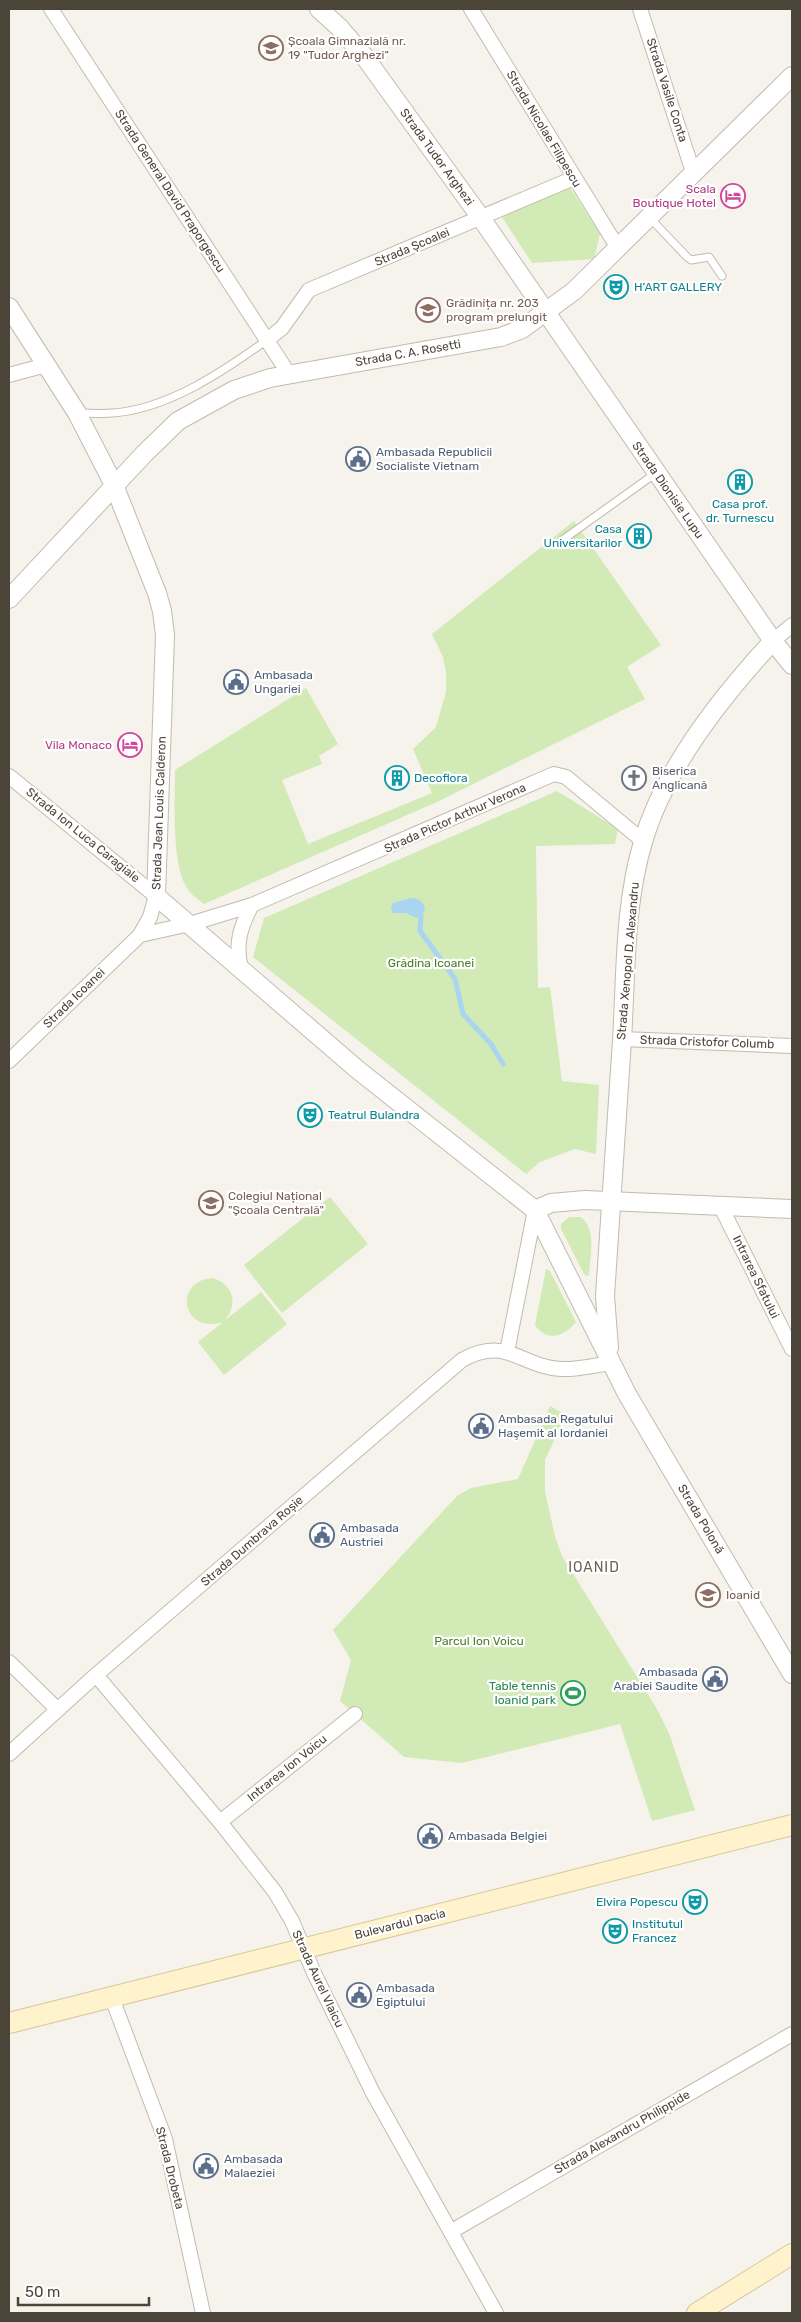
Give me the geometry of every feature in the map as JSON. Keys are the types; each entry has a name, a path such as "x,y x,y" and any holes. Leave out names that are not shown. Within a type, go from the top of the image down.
{"main road":[{"name":"Bulevardul Dacia","path":"9,2023 792,1825"},
{"path":"697,2313 721,2307 792,2254"}],"street":[{"name":"Strada General David Praporgescu","path":"51,9 289,374"},
{"name":"Strada Tudor Arghezi","path":"319,9 340,28 364,56 482,218 547,312"},
{"name":"Strada Nicolae Filipescu","path":"472,9 618,248"},
{"name":"Strada Vasile Conta","path":"640,9 693,172"},
{"name":"Strada C. A. Rosetti","path":"9,599 164,433 194,411 234,390 289,374 501,337 522,329 574,290 693,172 791,81"},
{"name":"Strada Școalei","path":"267,340 282,328 310,290 574,178"},
{"name":"Strada Jean Louis Calderon","path":"9,306 77,414 114,485 157,593 162,611 166,635 156,896 358,1070 535,1210"},
{"name":"Strada Dionisie Lupu","path":"547,312 773,641 792,665"},
{"path":"9,375 46,365"},
{"path":"773,641 792,625"},
{"name":"Strada Xenopol D. Alexandru","path":"611,1363 605,1302 634,880 643,841 672,776 689,748 755,660 773,641"},
{"name":"Strada Pictor Arthur Verona","path":"190,924 252,905 554,774 566,777 643,841"},
{"name":"Strada Ion Luca Caragiale","path":"9,776 156,896"},
{"name":"Strada Icoanei","path":"9,1061 140,935 150,917 156,896"},
{"path":"241,969 237,944 240,930 252,905"},
{"path":"140,935 190,924"},
{"name":"Strada Cristofor Columb","path":"622,1039 792,1046"},
{"path":"507,1352 535,1210 551,1203 568,1200 792,1208"},
{"name":"Intrarea Sfatului","path":"720,1205 792,1349"},
{"name":"Strada Polonă","path":"535,1210 611,1363 792,1674"},
{"name":"Strada Dumbrava Roșie","path":"9,1754 96,1675 462,1360 484,1351 507,1352 561,1369 611,1363"},
{"path":"9,1662 57,1710"},
{"name":"Strada Aurel Vlaicu","path":"96,1675 220,1822 275,1892 292,1921 373,2093 452,2231 496,2313"},
{"name":"Intrarea Ion Voicu","path":"220,1822 354,1714"},
{"name":"Strada Drobeta","path":"112,1998 165,2139 203,2313"},
{"name":"Strada Alexandru Philippide","path":"452,2231 792,2034"}],"lane":[{"path":"649,216 687,257 691,260 709,257 722,276"},
{"path":"77,414 114,414 137,409 168,398 195,386 232,365 267,340"},
{"path":"561,541 656,472"}],"green space":[{"path":"569,186 600,234 594,259 532,263 502,217"},
{"path":"574,521 661,645 627,667 645,699 437,802 204,904 190,893 182,877 176,847 175,770 306,688 338,744 319,756 322,764 282,780 308,844 432,793 413,749 436,727 446,692 446,672 443,657 432,634"},
{"name":"Grădina Icoanei","path":"557,791 618,829 615,844 536,846 538,988 550,987 562,1081 599,1085 596,1154 575,1149 540,1162 526,1174 253,957 264,918"},
{"path":"330,1197 368,1244 282,1313 244,1265"},
{"path":"569,1217 581,1217 589,1229 591,1252 589,1275 587,1276 584,1274 561,1229 561,1224"},
{"path":"546,1269 550,1271 576,1322 567,1331 556,1336 545,1334 535,1325"},
{"path":"213,1278 226,1285 232,1296 232,1308 225,1320 261,1292 287,1324 224,1375 198,1342 223,1322 209,1324 198,1321 191,1314 187,1306 188,1296 192,1288 200,1281"},
{"name":"Parcul Ion Voicu","path":"550,1406 566,1415 545,1460 545,1492 555,1536 562,1556 657,1709 669,1733 695,1810 652,1821 620,1724 462,1763 404,1757 340,1701 351,1660 333,1630 457,1496 471,1488 518,1479"}],"water":[{"path":"411,898 419,900 424,905 425,910 421,916 416,918 406,913 393,913 391,909 393,903"}],"waterway":[{"path":"421,916 420,931 455,979 463,1014 491,1044 503,1064"}],"place":[{"name":"Școala Gimnazială nr. 19 \"Tudor Arghezi\"","path":"271,48"},
{"name":"Scala Boutique Hotel","path":"733,196"},
{"name":"H’ART GALLERY","path":"616,287"},
{"name":"Grădinița nr. 203 program prelungit","path":"428,310"},
{"name":"Ambasada Republicii Socialiste Vietnam","path":"358,459"},
{"name":"Casa prof. dr. Turnescu","path":"740,482"},
{"name":"Casa Universitarilor","path":"639,536"},
{"name":"Ambasada Ungariei","path":"236,682"},
{"name":"Vila Monaco","path":"130,745"},
{"name":"Decoflora","path":"397,778"},
{"name":"Biserica Anglicană","path":"634,778"},
{"name":"Teatrul Bulandra","path":"310,1115"},
{"name":"Colegiul Național \"Școala Centrală\"","path":"211,1203"},
{"name":"Ambasada Regatului Haşemit al Iordaniei","path":"481,1426"},
{"name":"Ambasada Austriei","path":"322,1535"},
{"name":"Ioanid","path":"708,1595"},
{"name":"Ambasada Arabiei Saudite","path":"715,1679"},
{"name":"Table tennis Ioanid park","path":"573,1693"},
{"name":"Ambasada Belgiei","path":"430,1836"},
{"name":"Elvira Popescu","path":"695,1902"},
{"name":"Institutul Francez","path":"615,1931"},
{"name":"Ambasada Egiptului","path":"359,1995"},
{"name":"Ambasada Malaeziei","path":"206,2166"}],"district":[{"name":"IOANID","path":"594,1567"}]}
